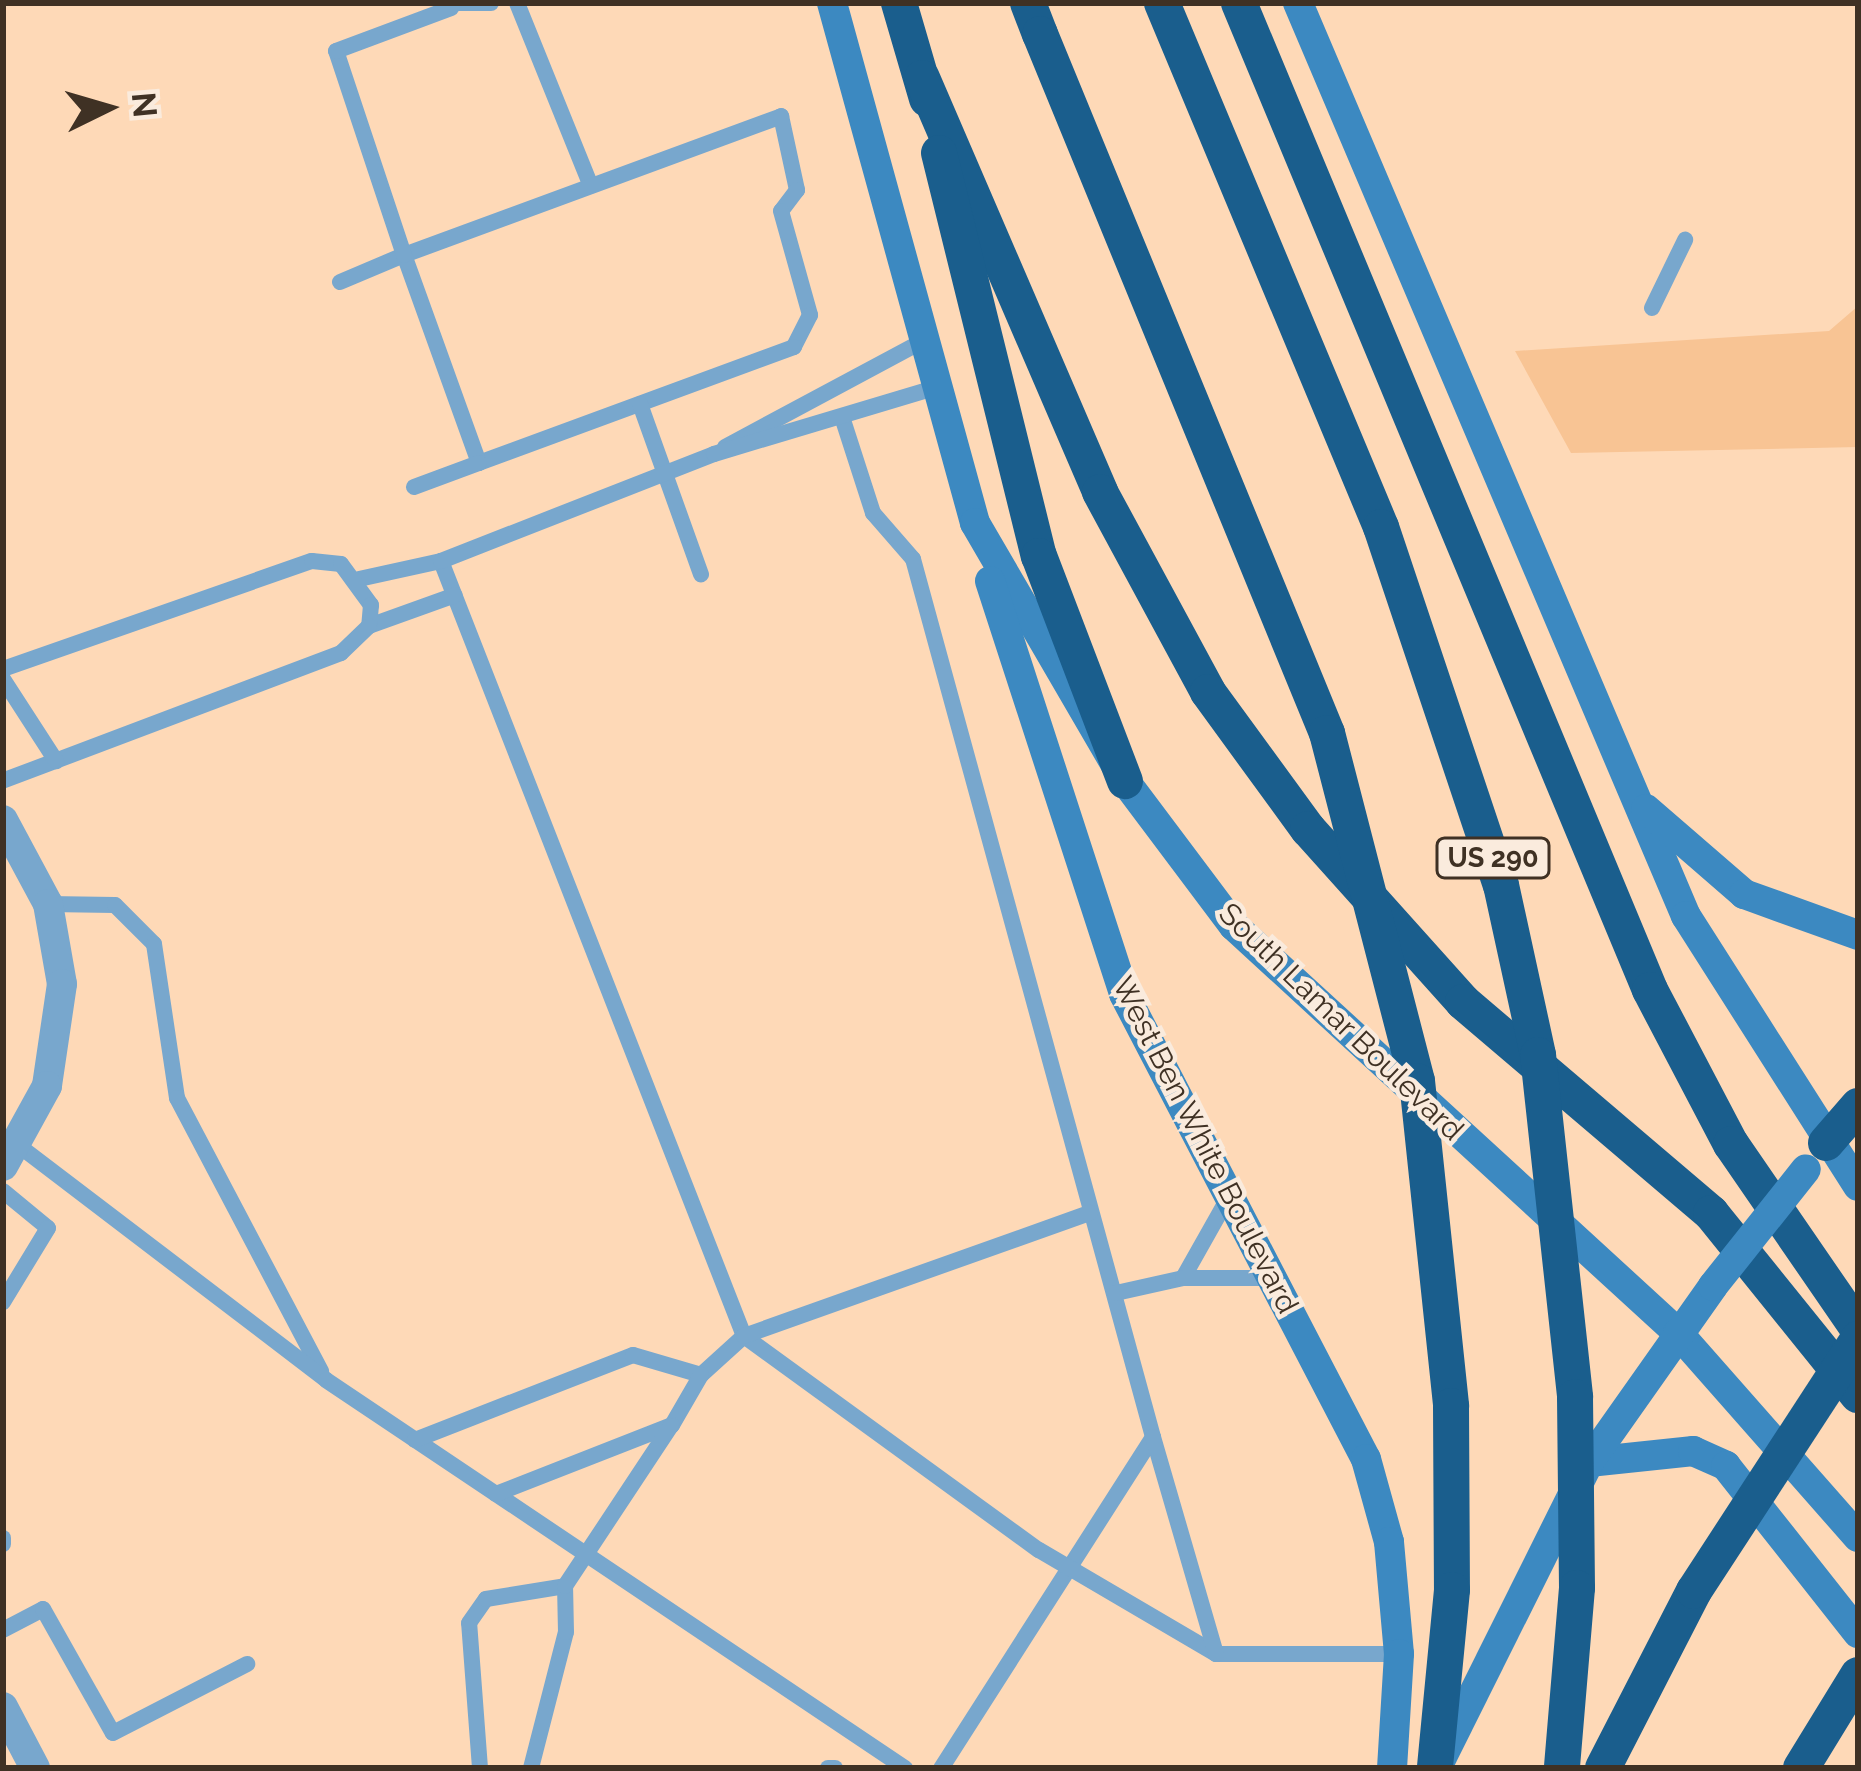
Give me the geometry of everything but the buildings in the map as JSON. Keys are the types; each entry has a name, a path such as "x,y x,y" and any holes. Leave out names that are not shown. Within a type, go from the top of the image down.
{"highway":[{"path":"899,3 922,78 1039,556 1124,781"},
{"path":"1028,3 1320,713 1417,1082 1451,1406 1452,1591 1436,1768"},
{"name":"US 290","path":"1162,3 1381,527 1502,886 1538,1054 1575,1397 1577,1588 1562,1768"},
{"path":"1238,3 1650,990 1731,1144 1858,1329"},
{"path":"922,78 1100,492 1208,692 1308,829 1463,1002 1711,1213 1858,1395"},
{"path":"1816,1156 1858,1106"},
{"path":"1603,1768 1694,1591 1858,1339"},
{"path":"1801,1768 1858,1676"}],"main road":[{"name":"South Lamar Boulevard","path":"832,3 975,523 1124,781 1234,926 1678,1334 1858,1537"},
{"path":"1298,3 1686,916 1816,1156 1858,1186"},
{"name":"West Ben White Boulevard","path":"975,523 1076,869 1124,994 1366,1460 1389,1542 1399,1654 1392,1768"},
{"path":"1641,805 1744,894 1858,934"},
{"path":"1436,1768 1589,1462 1713,1286 1816,1156"},
{"path":"1589,1462 1693,1451 1726,1466 1858,1633"}],"street":[{"path":"3,820 48,904 59,1036 10,1156"},
{"path":"3,1707 35,1768"}],"lane":[{"path":"479,463 336,51 449,6 491,3"},
{"path":"517,3 591,186"},
{"path":"340,282 781,116 794,150 797,190 781,211 810,315 794,347 414,488"},
{"path":"1652,308 1685,240"},
{"path":"714,454 923,341"},
{"path":"3,669 312,560 359,579 441,562 714,454 843,420 937,387"},
{"path":"640,404 701,574"},
{"path":"843,420 873,513 913,559 1090,1213 1216,1654"},
{"path":"441,562 744,1336 1070,1568 1216,1654 1399,1654"},
{"path":"359,579 369,626"},
{"path":"3,781 341,653 369,626 454,595"},
{"path":"3,679 56,761"},
{"path":"48,904 115,904 154,944 177,1098 326,1380"},
{"path":"10,1156 326,1380 905,1768"},
{"path":"3,1191 48,1228 3,1302"},
{"path":"1183,1278 1227,1200"},
{"path":"531,1768 566,1632 565,1586 701,1375 744,1336 1090,1213"},
{"path":"1116,1294 1183,1278 1269,1278"},
{"path":"415,1440 633,1355 701,1375"},
{"path":"496,1494 672,1425"},
{"path":"941,1768 1153,1437"},
{"path":"480,1768 469,1623 486,1599 565,1586"},
{"path":"3,1630 43,1609 113,1732 247,1664"}],"shaded area":[{"path":"1858,306 1858,447 1571,453 1515,351 1829,331"}]}
